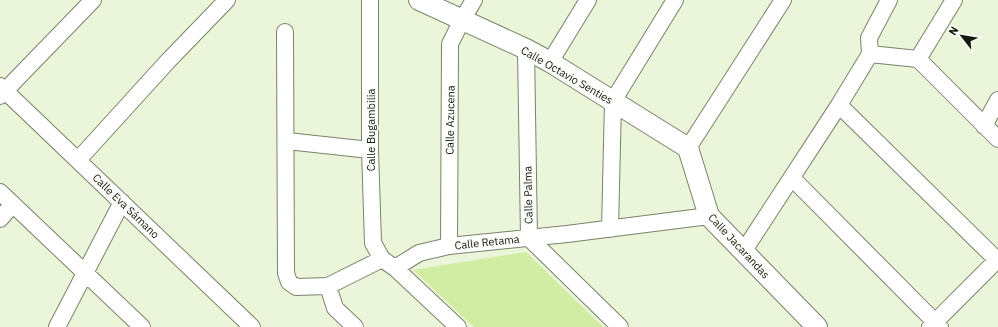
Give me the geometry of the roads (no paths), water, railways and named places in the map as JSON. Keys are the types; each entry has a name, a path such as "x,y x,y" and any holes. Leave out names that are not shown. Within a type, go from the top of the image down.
{"street":[{"path":"2,91 93,0"},
{"path":"78,160 168,61 227,0"},
{"name":"Calle Bugambilia","path":"370,0 370,150 373,244 382,259"},
{"name":"Calle Octavio Senties","path":"419,0 526,49 550,62 688,148"},
{"name":"Calle Azucena","path":"448,246 450,44 474,0"},
{"path":"550,62 588,0"},
{"path":"610,229 613,102 676,0"},
{"path":"688,148 783,0"},
{"path":"743,252 839,105 870,54 869,38 889,0"},
{"path":"918,59 954,0"},
{"path":"285,32 287,141 286,273 289,282 296,287 328,286 382,259 395,268 458,327"},
{"name":"Calle Palma","path":"526,49 529,238 620,327"},
{"path":"870,54 918,59 991,124 998,139"},
{"name":"Calle Eva Sámano","path":"2,91 78,160 252,327"},
{"path":"991,124 998,100"},
{"path":"792,178 935,325 998,260 839,105"},
{"path":"287,141 370,150"},
{"name":"Calle Jacarandas","path":"688,148 709,216 817,327"},
{"path":"0,192 142,327"},
{"path":"57,327 122,202"},
{"path":"0,219 13,204"},
{"name":"Calle Retama","path":"395,268 419,253 448,246 610,229 709,216"},
{"path":"328,286 335,308 354,327"}]}
